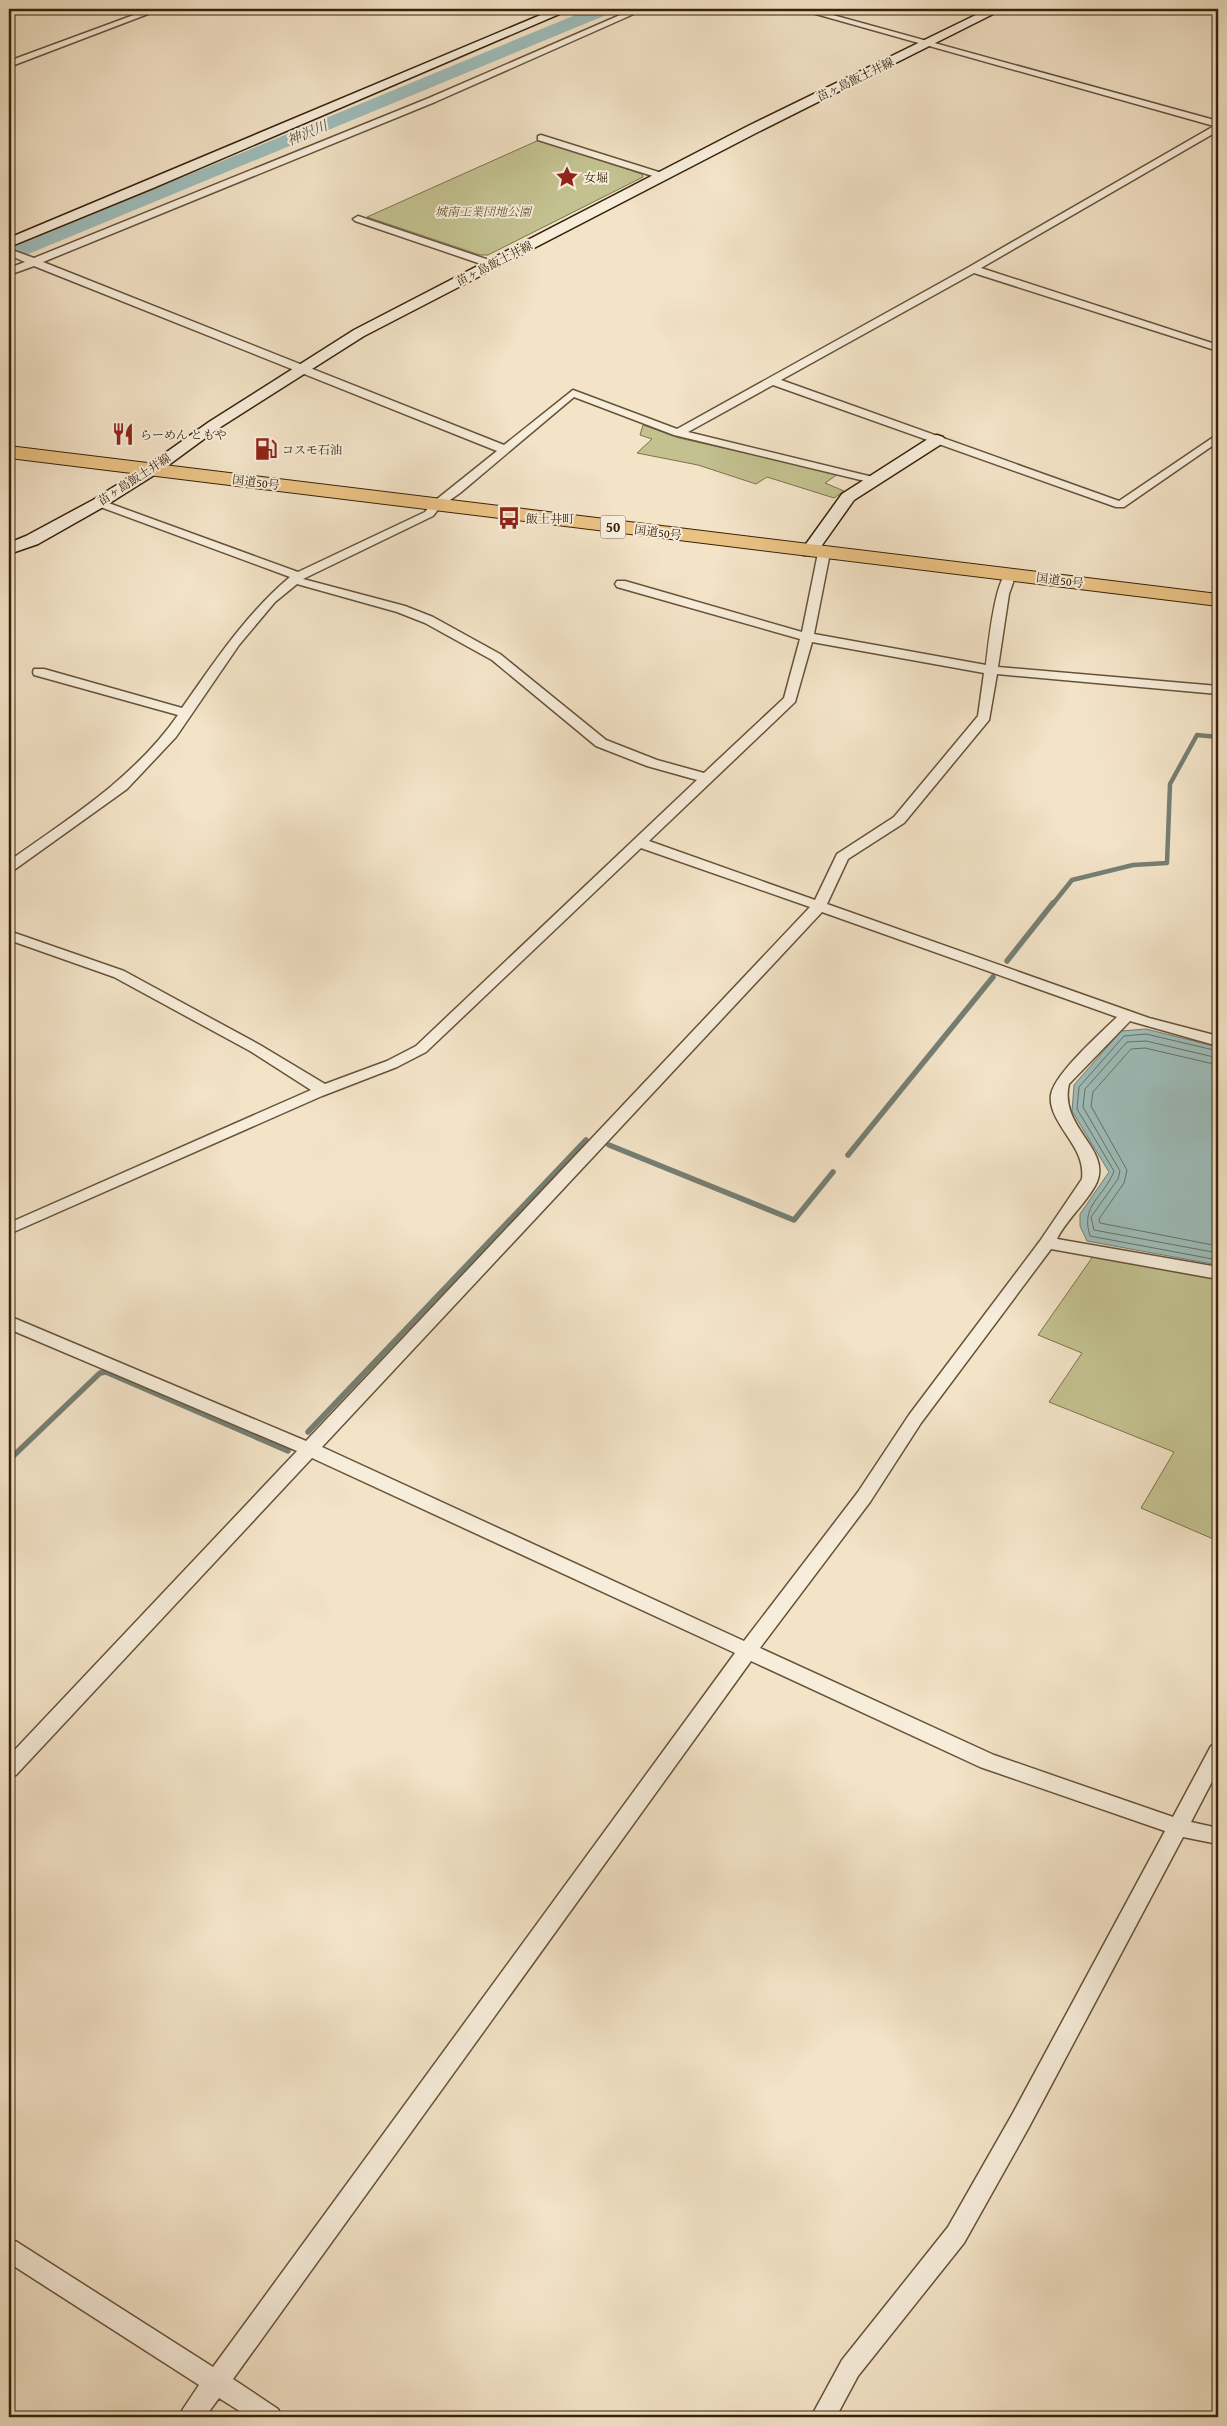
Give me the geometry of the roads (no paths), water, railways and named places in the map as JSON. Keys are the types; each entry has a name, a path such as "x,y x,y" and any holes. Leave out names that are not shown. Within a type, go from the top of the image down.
{"highway":[{"name":"国道50号","path":"9,452 1218,600"}],"main road":[{"path":"9,243 270,135 387,82 566,9"},
{"name":"苗ヶ島飯土井線","path":"9,548 32,540 99,503 153,469 214,425 301,368 359,333 662,176 997,9"},
{"path":"816,552 848,496 937,440"}],"street":[{"path":"9,64 157,9"},
{"path":"9,272 29,261 425,103 640,9"},
{"path":"802,9 1218,126"},
{"path":"678,434 771,380 974,269 1218,126"},
{"path":"541,138 662,176"},
{"path":"358,220 491,264"},
{"path":"9,252 505,450"},
{"path":"974,269 1218,348"},
{"path":"771,380 1120,505 1218,438"},
{"path":"9,866 122,786 170,734 183,712 199,694 234,642 271,599 297,578 429,514 436,505 456,491 573,393 678,434 872,480"},
{"path":"99,503 297,578 401,609 430,620 496,658 572,718 600,743 652,763 705,778"},
{"path":"9,1229 324,1090 392,1064 421,1049 790,699 807,637 816,552"},
{"path":"9,1769 819,906 842,857 899,820 984,718 1003,594 1010,574"},
{"path":"621,584 807,637 991,670 1218,690"},
{"path":"39,672 183,712"},
{"path":"639,842 1127,1015 1218,1041"},
{"path":"9,935 119,974 255,1048 324,1090"},
{"path":"191,2417 748,1650 864,1497 915,1419 1047,1243 1051,1234 1090,1180 1093,1170 1090,1160 1065,1121 1058,1100 1058,1090 1062,1083 1127,1015"},
{"path":"1047,1243 1218,1273"},
{"path":"9,1322 309,1449 987,1761 1178,1828 1218,1836"},
{"path":"823,2417 850,2368 956,2235 1021,2120 1218,1752"},
{"path":"9,2250 270,2417"}],"water":[{"path":"1146,1029 1218,1047 1218,1265 1087,1241 1080,1226 1080,1214 1109,1172 1072,1111 1074,1085 1121,1031"}],"waterway":[{"name":"神沢川","path":"9,256 605,9"},
{"path":"1052,905 1072,880 1133,865 1167,863 1170,784 1197,735 1218,737"},
{"path":"1007,961 1053,903"},
{"path":"848,1155 993,977"},
{"path":"308,1432 586,1140"},
{"path":"609,1145 794,1220 833,1172"},
{"path":"9,1460 100,1373 106,1372 288,1451"}],"place":[{"name":"女堀","path":"567,177"},
{"name":"らーめん ともや","path":"123,434"},
{"name":"コスモ石油","path":"266,449"},
{"name":"飯土井町","path":"509,518"}],"park label":[{"name":"城南工業団地公園","path":"483,211"}]}
